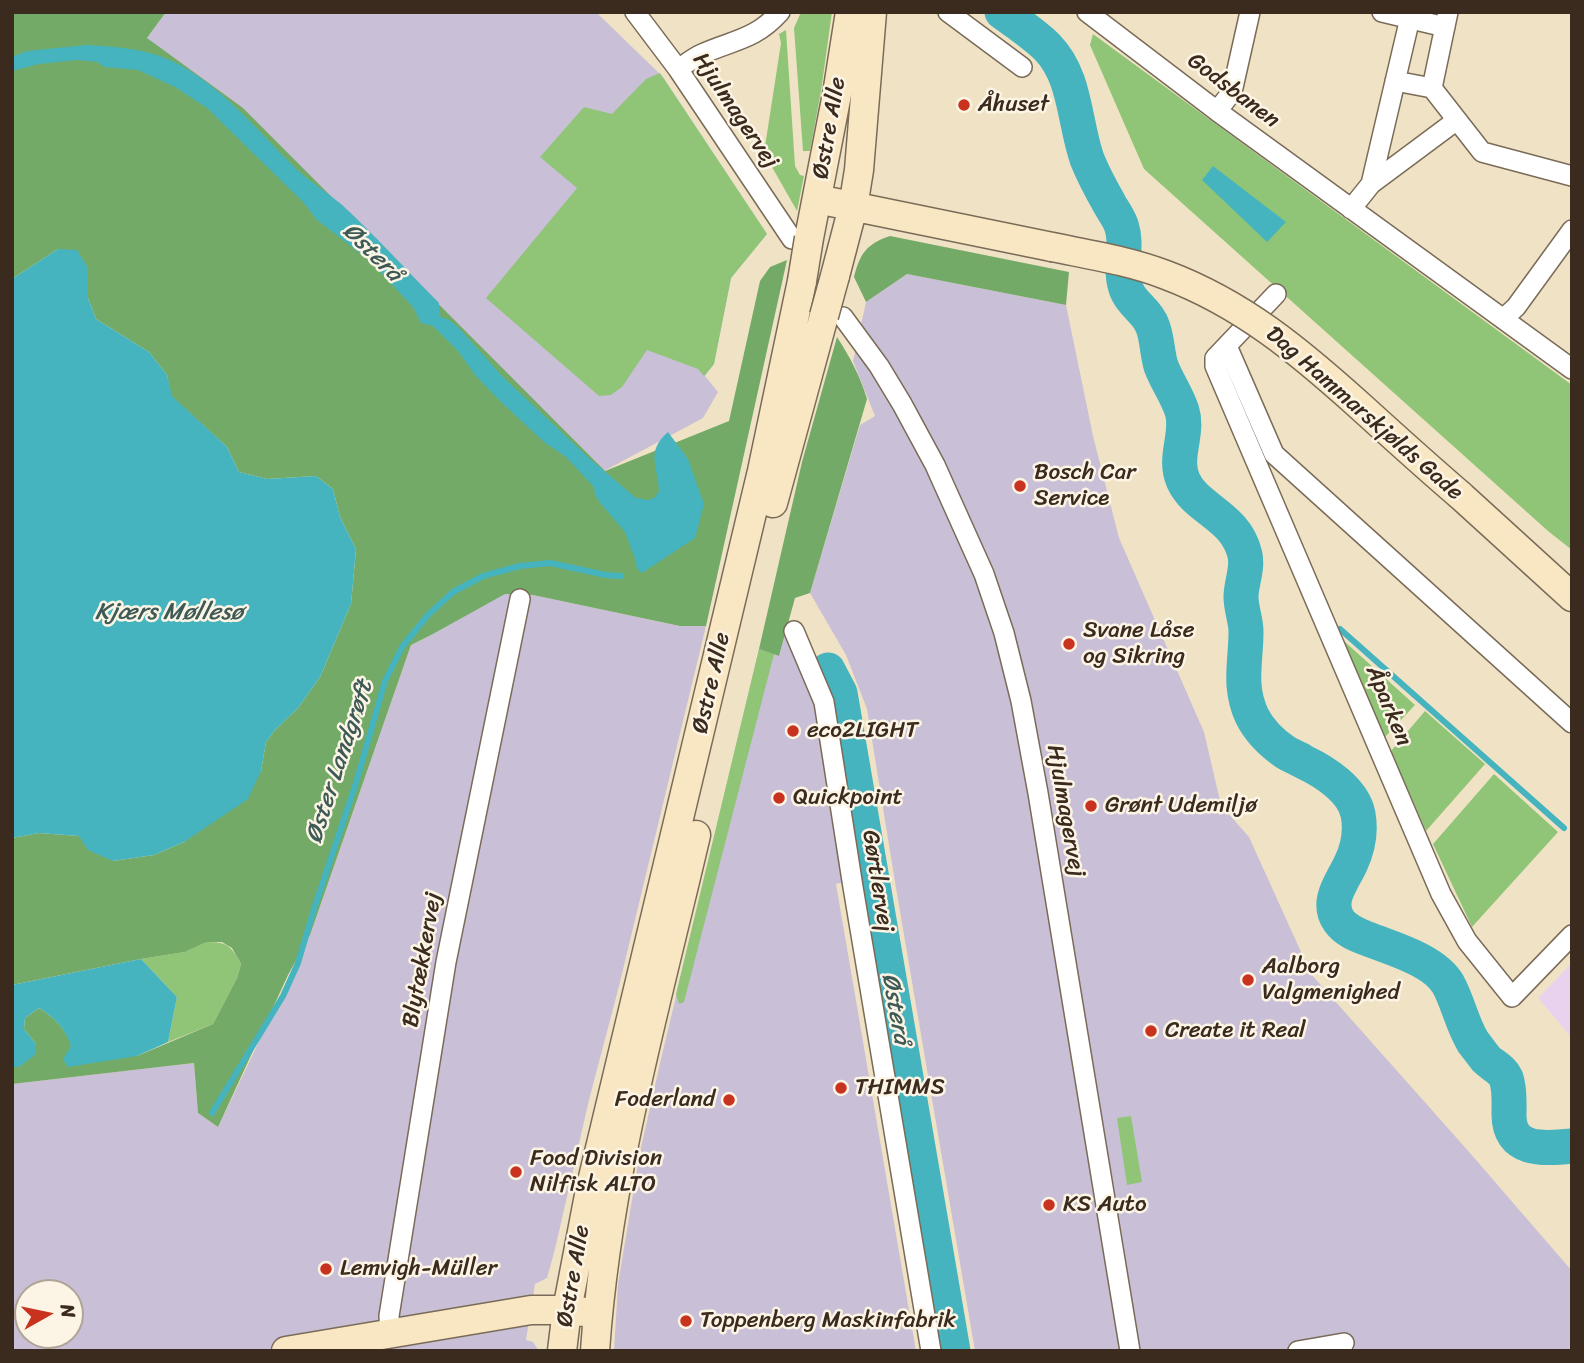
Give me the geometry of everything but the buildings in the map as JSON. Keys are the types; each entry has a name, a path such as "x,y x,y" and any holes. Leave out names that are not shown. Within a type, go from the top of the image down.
{"street":[{"name":"Hjulmagervej","path":"635,12 800,238"},
{"path":"678,69 697,56 756,33 780,12"},
{"name":"Østre Alle","path":"562,1351 590,1190 762,471 802,281 800,238 817,199 850,12"},
{"name":"Østre Alle","path":"595,1351 612,1203 626,1130 790,438 834,316 835,276 853,207 859,170 872,12"},
{"path":"948,12 1022,67"},
{"name":"Godsbanen","path":"1087,12 1217,111 1572,369"},
{"path":"1217,111 1232,92 1250,12"},
{"path":"1382,12 1410,19 1447,20 1432,88"},
{"path":"1371,184 1410,19"},
{"path":"1395,80 1432,88 1482,152 1572,176"},
{"path":"1351,209 1371,184 1457,120"},
{"name":"Dag Hammarskjølds Gade","path":"817,199 1134,264 1203,291 1274,333 1317,368 1569,593"},
{"path":"1503,319 1516,307 1572,230"},
{"name":"Åparken","path":"1276,294 1215,358 1215,366 1441,894 1467,941 1512,997 1572,935"},
{"name":"Hjulmagervej","path":"834,316 879,366 935,465 984,575 1004,633 1021,701 1038,793 1130,1351"},
{"path":"1227,346 1274,454 1572,723"},
{"name":"Blytækkervej","path":"390,1333 389,1316 446,962 520,599"},
{"name":"Gørtlervej","path":"794,631 824,702 930,1351"},
{"path":"286,1351 531,1310 598,1313"},
{"path":"1298,1351 1344,1343"}],"shaded area":[{"path":"166,12 596,12 663,77 767,234 731,278 714,364 705,376 718,392 703,418 604,471 147,38"},
{"path":"907,274 1066,305 1093,436 1119,538 1204,732 1221,805 1249,837 1311,974 1572,1271 1572,1351 975,1351 867,709 846,655 810,593 860,425 875,416 853,361 866,302"},
{"path":"504,594 533,595 680,626 706,626 555,1249 547,1278 535,1284 526,1340 533,1342 539,1351 12,1351 12,1084 194,1063 198,1113 218,1127 310,935 411,645"},
{"path":"786,631 814,696 845,882 836,884 916,1351 614,1351 618,1284 640,1152 661,1059 759,649 779,656"},
{"path":"1572,963 1572,1038 1538,998"}],"green space":[{"path":"12,12 166,12 147,38 243,108 605,471 729,421 760,281 770,267 787,260 706,626 680,626 533,595 505,594 411,645 310,935 288,975 218,1127 198,1113 194,1063 12,1084 12,1067 19,1067 36,1044 24,1029 25,1018 39,1008 59,1024 72,1046 137,1056 213,1024 237,978 241,964 232,948 222,942 206,942 185,952 12,985 12,838 39,833 79,836 113,861 154,855 184,842 261,771 266,742 298,708 320,677 351,604 356,549 340,517 333,489 316,476 267,479 239,472 227,447 171,396 167,375 149,352 96,319 88,298 88,268 58,249 12,279"},
{"path":"801,12 832,12 810,151 803,151 794,28"},
{"path":"786,30 795,166 800,175 804,176 797,211 764,153 781,43 779,34"},
{"path":"1093,34 1572,385 1572,550 1144,169 1090,45"},
{"path":"660,73 767,234 731,278 714,364 704,376 698,369 647,350 622,387 611,395 599,396 486,298 577,188 540,157 584,107 612,114 646,79"},
{"path":"890,236 1069,272 1066,305 907,274 866,302 854,277 859,262 870,246"},
{"path":"837,337 854,367 867,399 810,593 795,598 779,656 759,649 802,462"},
{"path":"1344,641 1415,705 1385,737"},
{"path":"759,649 774,654 684,1002 679,1004 676,994"},
{"path":"1425,711 1485,764 1426,831 1391,751"},
{"path":"1494,774 1558,832 1472,927 1433,844"},
{"path":"205,942 231,948 241,964 237,978 213,1024 168,1042 177,997 141,959 185,952"},
{"path":"1131,1116 1142,1182 1127,1185 1117,1118"}],"water":[{"path":"87,45 158,55 180,65 214,88 303,175 341,204 366,228 439,303 439,314 442,318 448,319 459,328 502,376 636,498 649,500 659,491 655,453 661,439 668,432 688,459 704,504 695,538 642,573 637,569 625,532 601,504 595,495 594,487 566,457 544,442 502,403 433,326 421,323 413,307 370,261 317,220 303,202 207,108 175,87 138,70 104,67 98,62 77,60 39,64 12,71 12,57 27,51"},
{"path":"1213,166 1286,222 1267,242 1202,180"},
{"name":"Kjærs Møllesø","path":"58,249 77,250 88,268 88,298 96,319 149,352 167,375 172,396 227,447 239,472 267,479 316,476 333,489 340,517 356,549 351,604 320,677 298,708 266,742 261,771 248,799 184,842 154,855 113,861 88,850 79,836 39,833 12,838 12,279"},
{"path":"141,959 177,997 168,1042 137,1056 68,1067 63,1059 71,1046 69,1040 59,1024 39,1008 25,1018 24,1029 36,1044 36,1054 19,1067 12,1067 12,985"}],"waterway":[{"path":"1002,12 1047,47 1064,72 1087,159 1124,235 1124,283 1132,300 1152,325 1161,366 1182,411 1184,428 1180,471 1183,480 1197,499 1233,531 1245,555 1241,597 1246,632 1244,684 1252,716 1275,745 1329,777 1344,790 1355,805 1359,820 1358,839 1353,857 1337,891 1335,914 1352,932 1412,956 1442,976 1473,1042 1506,1078 1510,1126 1514,1135 1529,1145 1539,1147 1572,1146"},
{"name":"Øster Landgrøft","path":"212,1113 283,996 298,963 355,786 385,681 402,647 428,615 453,592 483,576 520,566 550,563 621,576"},
{"path":"1340,629 1564,828"},
{"name":"Østerå","path":"828,670 840,693 953,1351"}],"place":[{"name":"Åhuset","path":"964,105"},
{"name":"Bosch Car Service","path":"1020,486"},
{"name":"Svane Låse og Sikring","path":"1069,644"},
{"name":"eco2LIGHT","path":"793,731"},
{"name":"Quickpoint","path":"779,798"},
{"name":"Grønt Udemiljø","path":"1091,806"},
{"name":"Aalborg Valgmenighed","path":"1248,980"},
{"name":"Create it Real","path":"1151,1031"},
{"name":"THIMMS","path":"841,1088"},
{"name":"Foderland","path":"729,1100"},
{"name":"Food Division Nilfisk ALTO","path":"516,1172"},
{"name":"KS Auto","path":"1049,1205"},
{"name":"Lemvigh-Müller","path":"326,1269"},
{"name":"Toppenberg Maskinfabrik","path":"686,1321"}]}
